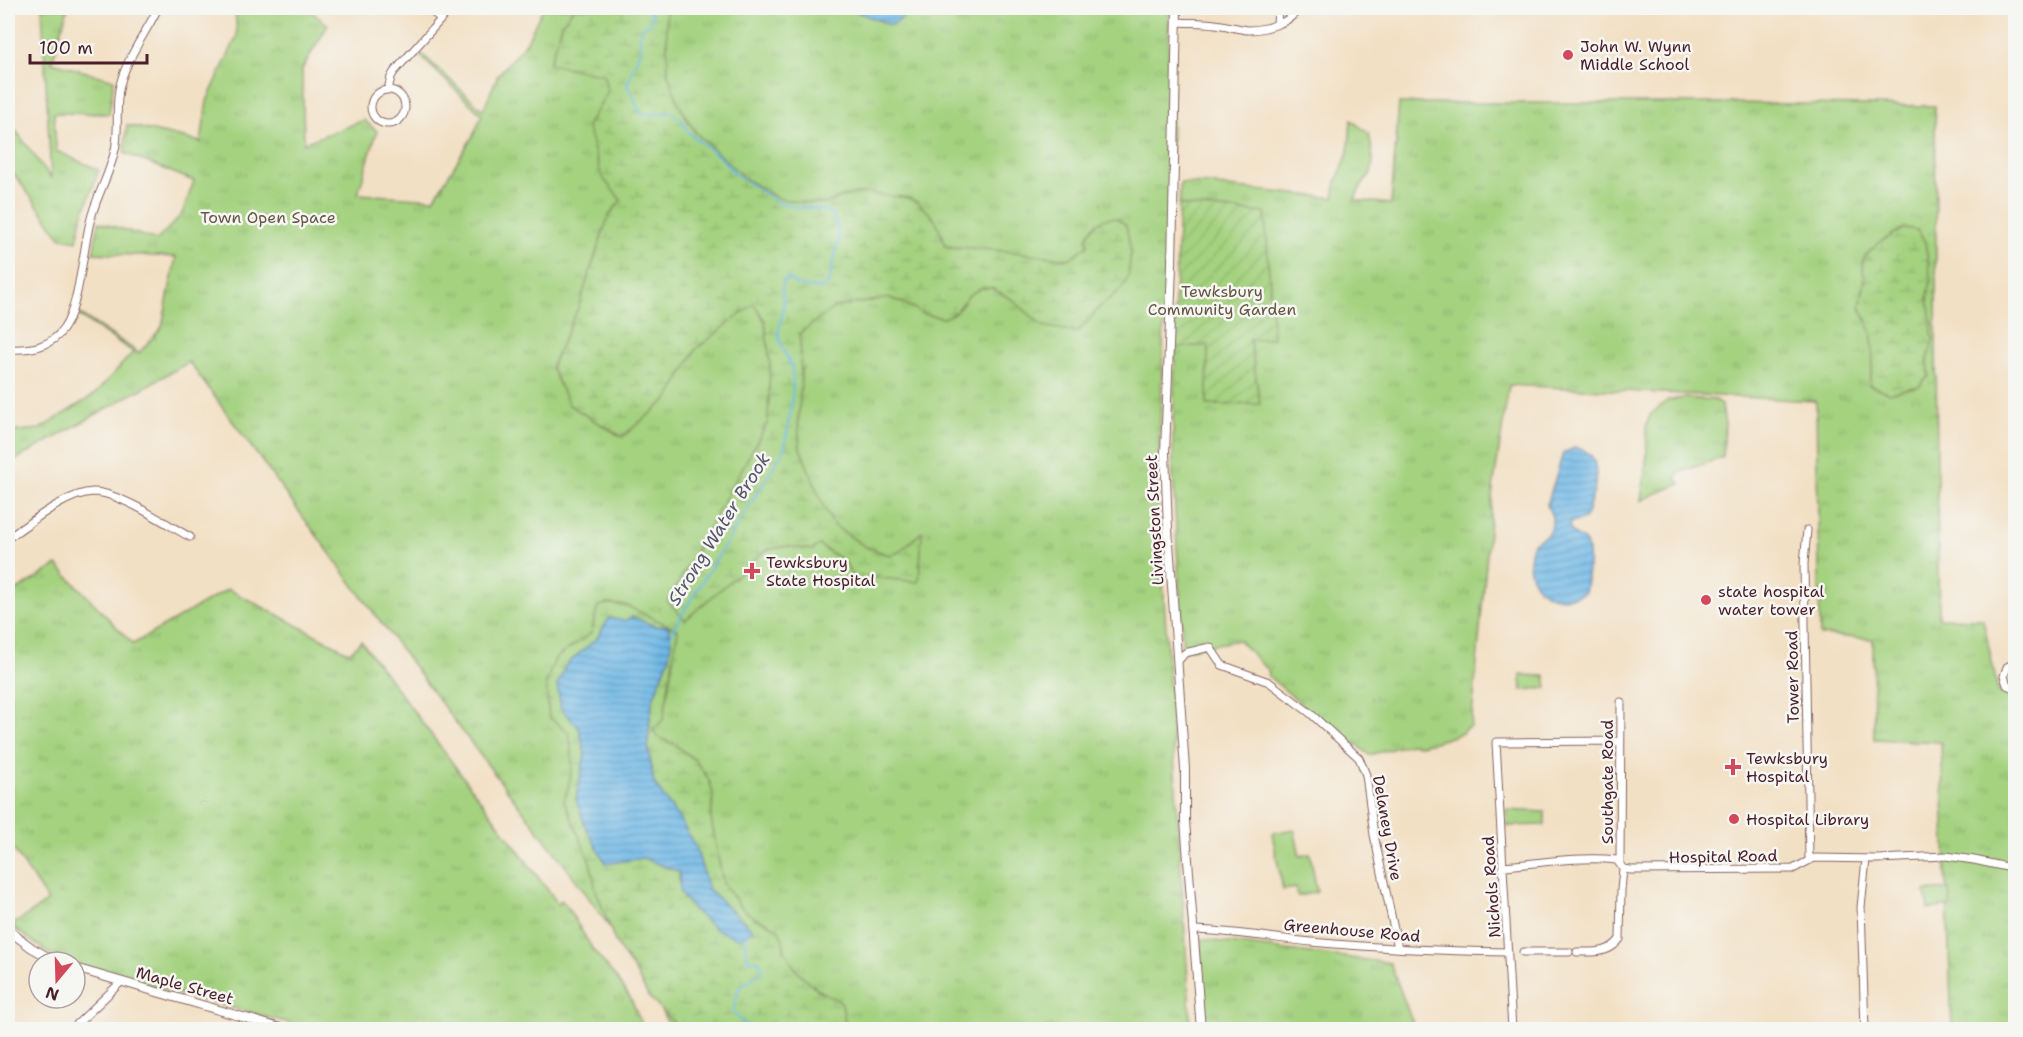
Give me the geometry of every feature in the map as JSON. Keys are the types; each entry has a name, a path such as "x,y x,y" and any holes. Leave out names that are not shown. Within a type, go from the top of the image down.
{"street":[{"path":"8,349 34,348 45,344 55,338 69,319 90,221 114,153 121,82 137,45 158,8"},
{"path":"428,8 441,19"},
{"path":"388,90 394,72 451,8"},
{"name":"Livingston Street","path":"1177,8 1172,265 1165,449 1168,529 1201,1029"},
{"path":"1277,24 1278,8"},
{"path":"1177,22 1216,24 1250,30 1277,24 1293,16 1298,8"},
{"path":"388,90 402,97 405,109 399,120 386,124 376,120 370,108 371,101 376,94 388,90"},
{"path":"8,538 55,507 79,495 92,492 106,494 124,501 190,537"},
{"name":"Tower Road","path":"1807,530 1804,564 1809,859"},
{"name":"Delaney Drive","path":"1178,661 1185,653 1210,647 1222,665 1269,682 1310,713 1359,758 1366,775 1376,847 1398,948"},
{"path":"2016,662 2007,667 2004,676 2007,685 2016,689"},
{"name":"Southgate Road","path":"1621,702 1622,866"},
{"name":"Nichols Road","path":"1512,1029 1496,742 1620,741"},
{"name":"Hospital Road","path":"1503,866 1611,860 1631,870 1793,869 1809,859 1946,856 2016,869"},
{"path":"1865,1029 1861,907 1866,859"},
{"path":"1522,952 1603,952 1612,948 1620,939 1622,866"},
{"path":"8,930 36,950"},
{"name":"Greenhouse Road","path":"1193,930 1310,942 1509,952"},
{"name":"Maple Street","path":"87,972 286,1029"},
{"path":"71,1029 120,983"}],"green space":[{"path":"42,8 68,8 52,62 114,80 109,114 54,113 56,151 99,170 82,217 77,241 61,238 8,166 8,120 51,178"},
{"name":"Tewksbury State Hospital","path":"235,8 308,9 328,25 302,69 304,143 364,120 377,131 358,194 434,199 473,136 482,115 420,56 422,54 483,110 498,75 526,43 543,8 1169,8 1168,80 1172,86 1172,129 1158,470 1156,470 1191,1029 671,1029 628,955 579,884 403,652 189,362 8,464 8,432 40,429 94,395 133,352 79,316 80,314 139,353 162,327 176,257 93,253 99,222 157,240 182,214 194,181 124,153 127,125 201,142 207,101 237,36"},
{"path":"574,8 666,8 668,74 679,105 695,132 744,178 777,198 825,204 846,195 866,193 909,198 932,216 938,225 945,246 1069,259 1087,246 1088,235 1101,221 1116,218 1126,225 1131,251 1128,278 1122,288 1076,332 1043,326 1013,300 992,288 981,288 969,295 956,312 944,318 922,314 890,298 835,307 800,333 801,382 798,425 800,448 825,510 835,526 866,547 889,555 899,552 922,532 919,582 851,575 845,562 819,545 812,550 787,546 766,550 685,620 668,601 768,422 770,364 765,321 754,304 696,349 669,398 622,437 569,405 551,367 578,308 608,217 621,200 602,177 587,126 607,93 604,75 549,64 563,22"},
{"path":"1399,103 1731,103 1935,106 1939,618 1983,619 1998,691 2015,700 2015,1029 1952,1029 1941,742 1874,739 1873,639 1820,635 1816,401 1509,385 1493,488 1471,727 1462,733 1438,741 1421,745 1410,744 1369,755 1355,743 1351,745 1268,676 1269,672 1239,640 1183,650 1173,475 1180,183 1215,184 1334,198 1336,181 1348,151 1351,120 1369,134 1373,160 1372,170 1359,189 1355,200 1391,204"},
{"name":"Tewksbury Community Garden","path":"1179,205 1265,213 1273,338 1250,340 1260,404 1207,405 1208,345 1173,348"},
{"path":"1904,228 1917,230 1925,242 1931,280 1928,296 1933,340 1928,360 1929,376 1919,386 1889,393 1869,385 1873,365 1872,334 1860,306 1865,281 1862,264 1865,256 1880,242"},
{"path":"1684,398 1715,400 1722,406 1725,424 1723,457 1678,473 1676,479 1681,484 1641,501 1647,455 1646,427 1650,415 1668,400"},
{"path":"57,565 133,644 228,589 350,653 361,641 559,905 561,900 566,905 593,950 631,999 644,1029 312,1029 90,970 87,969 87,950 44,950 11,926 48,901 8,841 8,596"},
{"path":"625,605 678,630 663,720 653,730 658,737 675,745 696,761 709,780 713,793 711,819 723,883 740,906 754,918 778,929 784,948 795,969 817,989 842,1003 846,1029 675,1029 673,1022 648,996 636,973 616,944 596,890 590,862 564,800 572,767 571,743 569,733 549,717 546,683 555,659 591,633 598,606"},
{"path":"1521,675 1545,676 1547,688 1522,690"},
{"path":"1506,810 1545,812 1545,825 1508,826"},
{"path":"1294,829 1300,856 1310,854 1317,892 1298,896 1296,888 1283,890 1272,833"},
{"path":"1949,889 1951,906 1928,909 1925,891"},
{"path":"1199,939 1390,963 1415,1029 1205,1029"}],"water":[{"path":"858,8 913,8 891,25 857,12"},
{"path":"1574,448 1590,454 1596,468 1595,485 1586,515 1583,520 1571,522 1569,526 1572,532 1586,543 1588,572 1585,592 1572,597 1560,598 1549,595 1533,580 1529,557 1533,543 1547,535 1552,524 1547,505 1563,453"},
{"path":"632,617 655,626 669,626 671,643 669,659 653,699 650,719 648,745 654,783 682,823 697,850 708,889 753,930 740,939 715,929 691,907 680,893 679,872 643,858 606,864 585,826 576,799 585,754 579,728 561,709 557,685 566,665 597,638 609,618 624,621"}],"waterway":[{"name":"Strong Water Brook","path":"642,8 652,13 649,25 644,26 639,34 641,47 627,84 641,114 672,113 682,120 689,133 721,158 735,174 777,202 830,212 837,225 838,241 829,282 821,289 795,285 791,279 787,278 784,282 782,289 784,305 779,335 793,379 791,410 784,450 677,622 670,638"},
{"name":"Strong Water Brook","path":"745,934 748,936 745,945 748,960 758,960 763,969 739,988 733,1011 738,1018 754,1030"}],"place":[{"name":"John W. Wynn Middle School","path":"1568,55"},
{"name":"Tewksbury State Hospital","path":"752,571"},
{"name":"state hospital water tower","path":"1706,600"},
{"name":"Tewksbury Hospital","path":"1733,767"},
{"name":"Hospital Library","path":"1734,819"}],"park label":[{"name":"Town Open Space","path":"268,217"}]}
